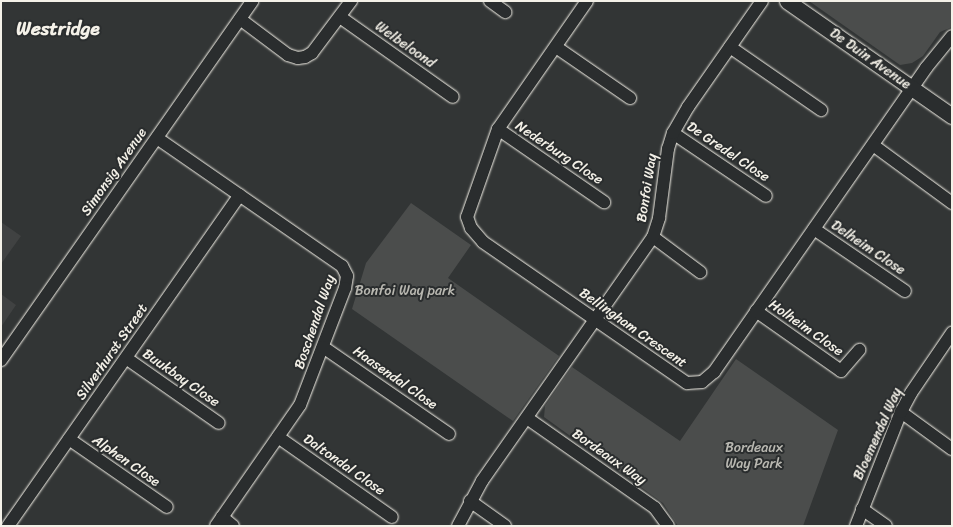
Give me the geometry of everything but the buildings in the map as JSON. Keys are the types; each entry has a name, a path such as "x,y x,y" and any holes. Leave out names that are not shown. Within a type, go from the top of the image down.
{"street":[{"name":"Simonsig Avenue","path":"1,360 252,1"},
{"path":"240,19 288,55 298,58 312,53 351,1"},
{"path":"490,1 505,12"},
{"name":"Bellingham Crescent","path":"587,1 498,129 467,217 471,228 483,242 687,383 702,382 714,372 952,36"},
{"name":"Bonfoi Way","path":"458,526 470,501 653,237 659,218 668,149 673,133 688,107 762,1"},
{"name":"De Duin Avenue","path":"787,1 952,116"},
{"name":"Welbeloond","path":"340,17 453,97"},
{"path":"556,47 630,98"},
{"path":"730,47 820,110"},
{"name":"Nederburg Close","path":"498,129 604,202"},
{"name":"De Gredel Close","path":"673,133 766,196"},
{"name":"Boschendal Way","path":"157,138 345,269 347,276 345,288 300,404 219,522"},
{"path":"873,145 952,203"},
{"name":"Silverhurst Street","path":"13,524 69,440 240,195"},
{"name":"Delheim Close","path":"814,229 905,291"},
{"path":"653,237 700,272"},
{"name":"Holheim Close","path":"756,311 841,371 845,369 858,350"},
{"name":"Bloemendal Way","path":"856,526 910,393 952,333"},
{"name":"Haasendal Close","path":"323,347 449,434"},
{"name":"Buukbay Close","path":"126,358 219,423"},
{"path":"901,412 952,449"},
{"name":"Bordeaux Way","path":"527,418 655,508 668,526"},
{"name":"Daltondal Close","path":"278,437 392,517"},
{"name":"Alphen Close","path":"69,440 167,507"},
{"path":"470,501 505,526"},
{"path":"862,509 886,526"},
{"path":"219,522 233,526"}],"shaded area":[{"path":"1,222 21,236 1,264"},
{"path":"1,294 16,305 1,327"}],"green space":[{"path":"809,1 952,1 952,27 940,32 923,56 912,63 900,65"},
{"name":"Bonfoi Way park","path":"411,203 471,245 448,278 559,356 513,421 352,309 366,263"},
{"name":"Bordeaux Way Park","path":"736,359 838,430 803,526 678,526 663,503 544,417 545,406 572,367 680,441"}],"district":[{"name":"Westridge","path":"58,29"}]}
